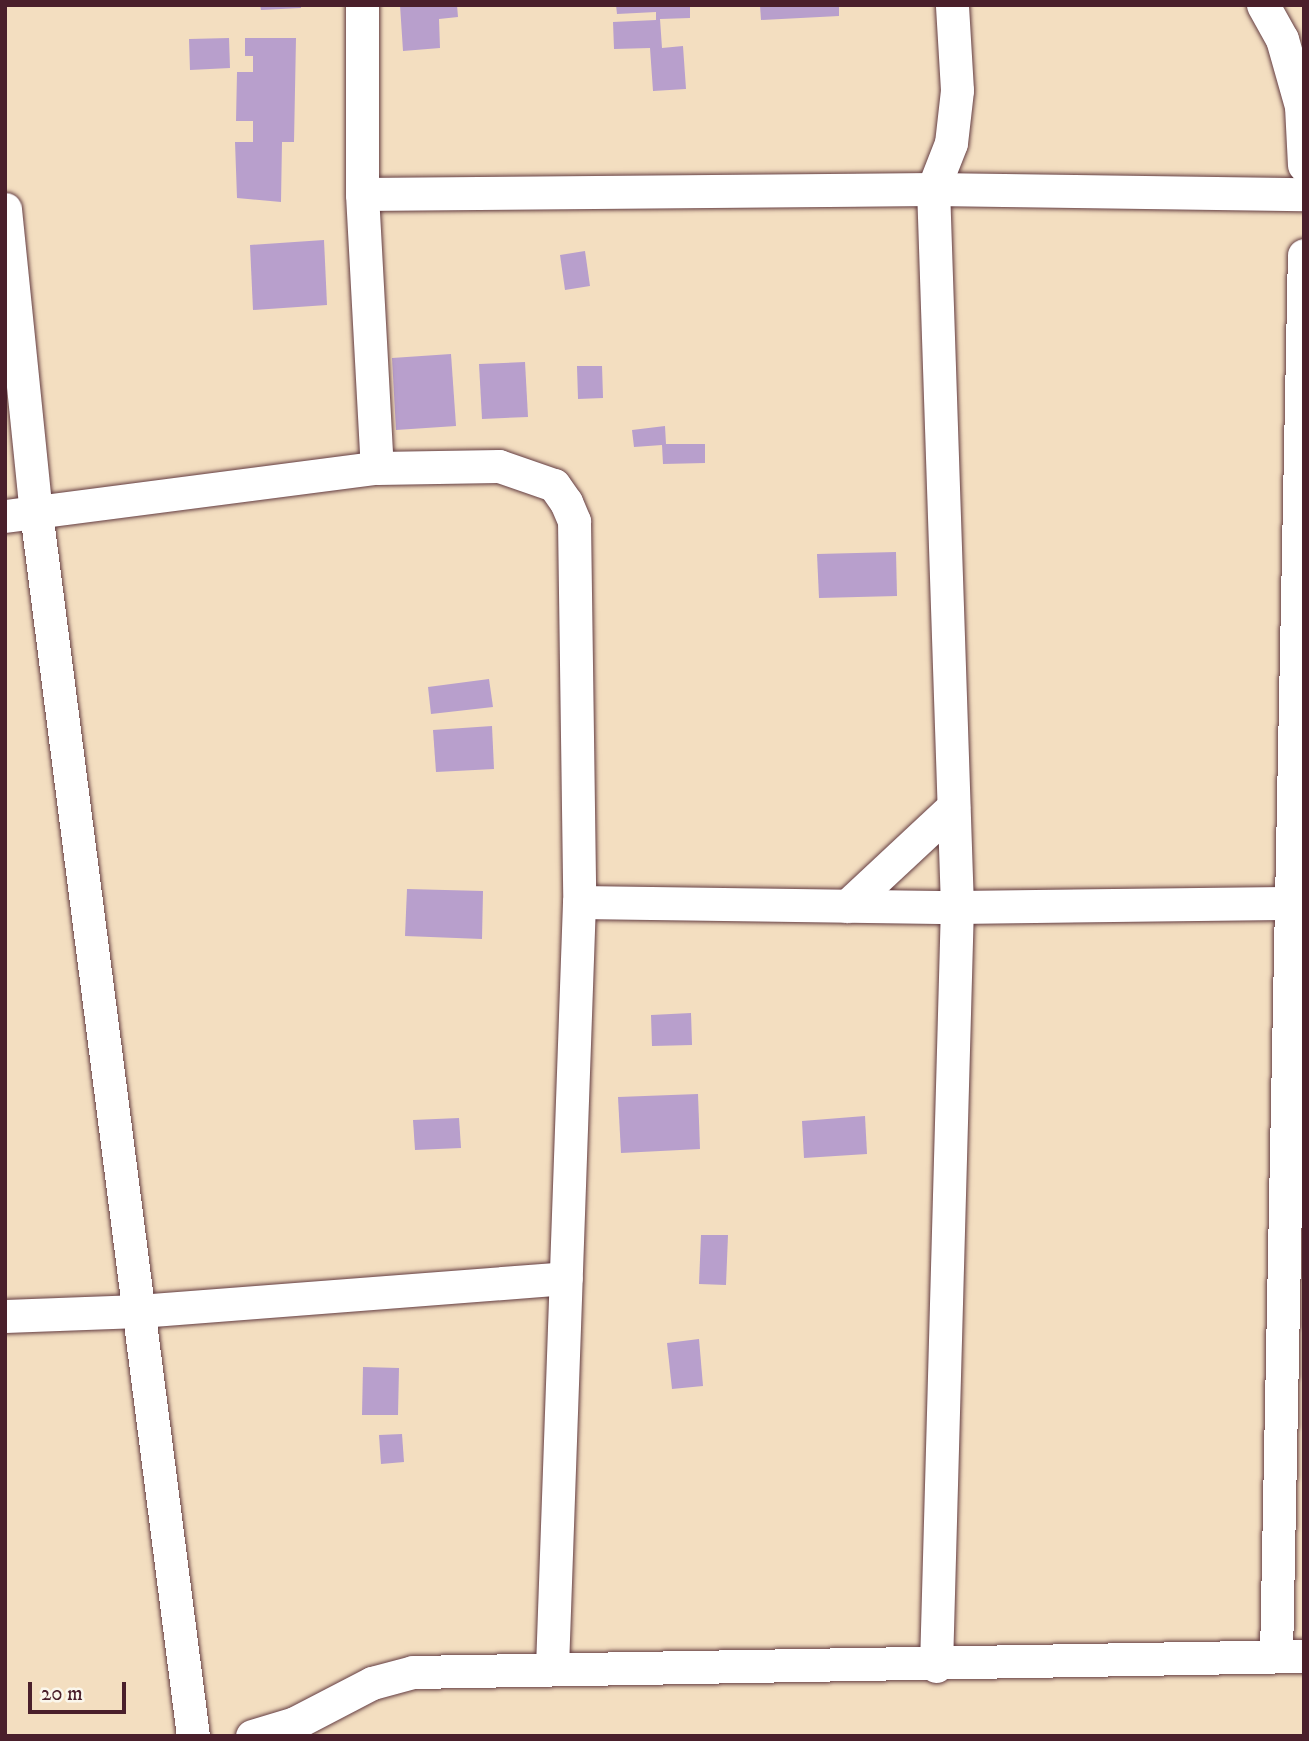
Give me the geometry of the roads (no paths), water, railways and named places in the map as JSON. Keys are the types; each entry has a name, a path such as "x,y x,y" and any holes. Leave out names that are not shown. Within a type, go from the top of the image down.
{"street":[{"path":"362,5 362,194 377,468"},
{"path":"936,1666 957,907 933,189 951,144 957,90 952,5"},
{"path":"1263,5 1282,39 1301,106 1304,165"},
{"path":"362,194 933,189 1304,194"},
{"path":"5,209 21,514 139,1311 193,1736"},
{"path":"252,1736 295,1723 372,1684 412,1672 552,1668 936,1666 1290,1656 1304,255"},
{"path":"21,514 377,468 499,466 554,485 566,502 573,521 579,902 552,1668"},
{"path":"847,906 953,807"},
{"path":"579,902 957,907 1298,903"},
{"path":"5,1316 139,1311 566,1278"}]}
